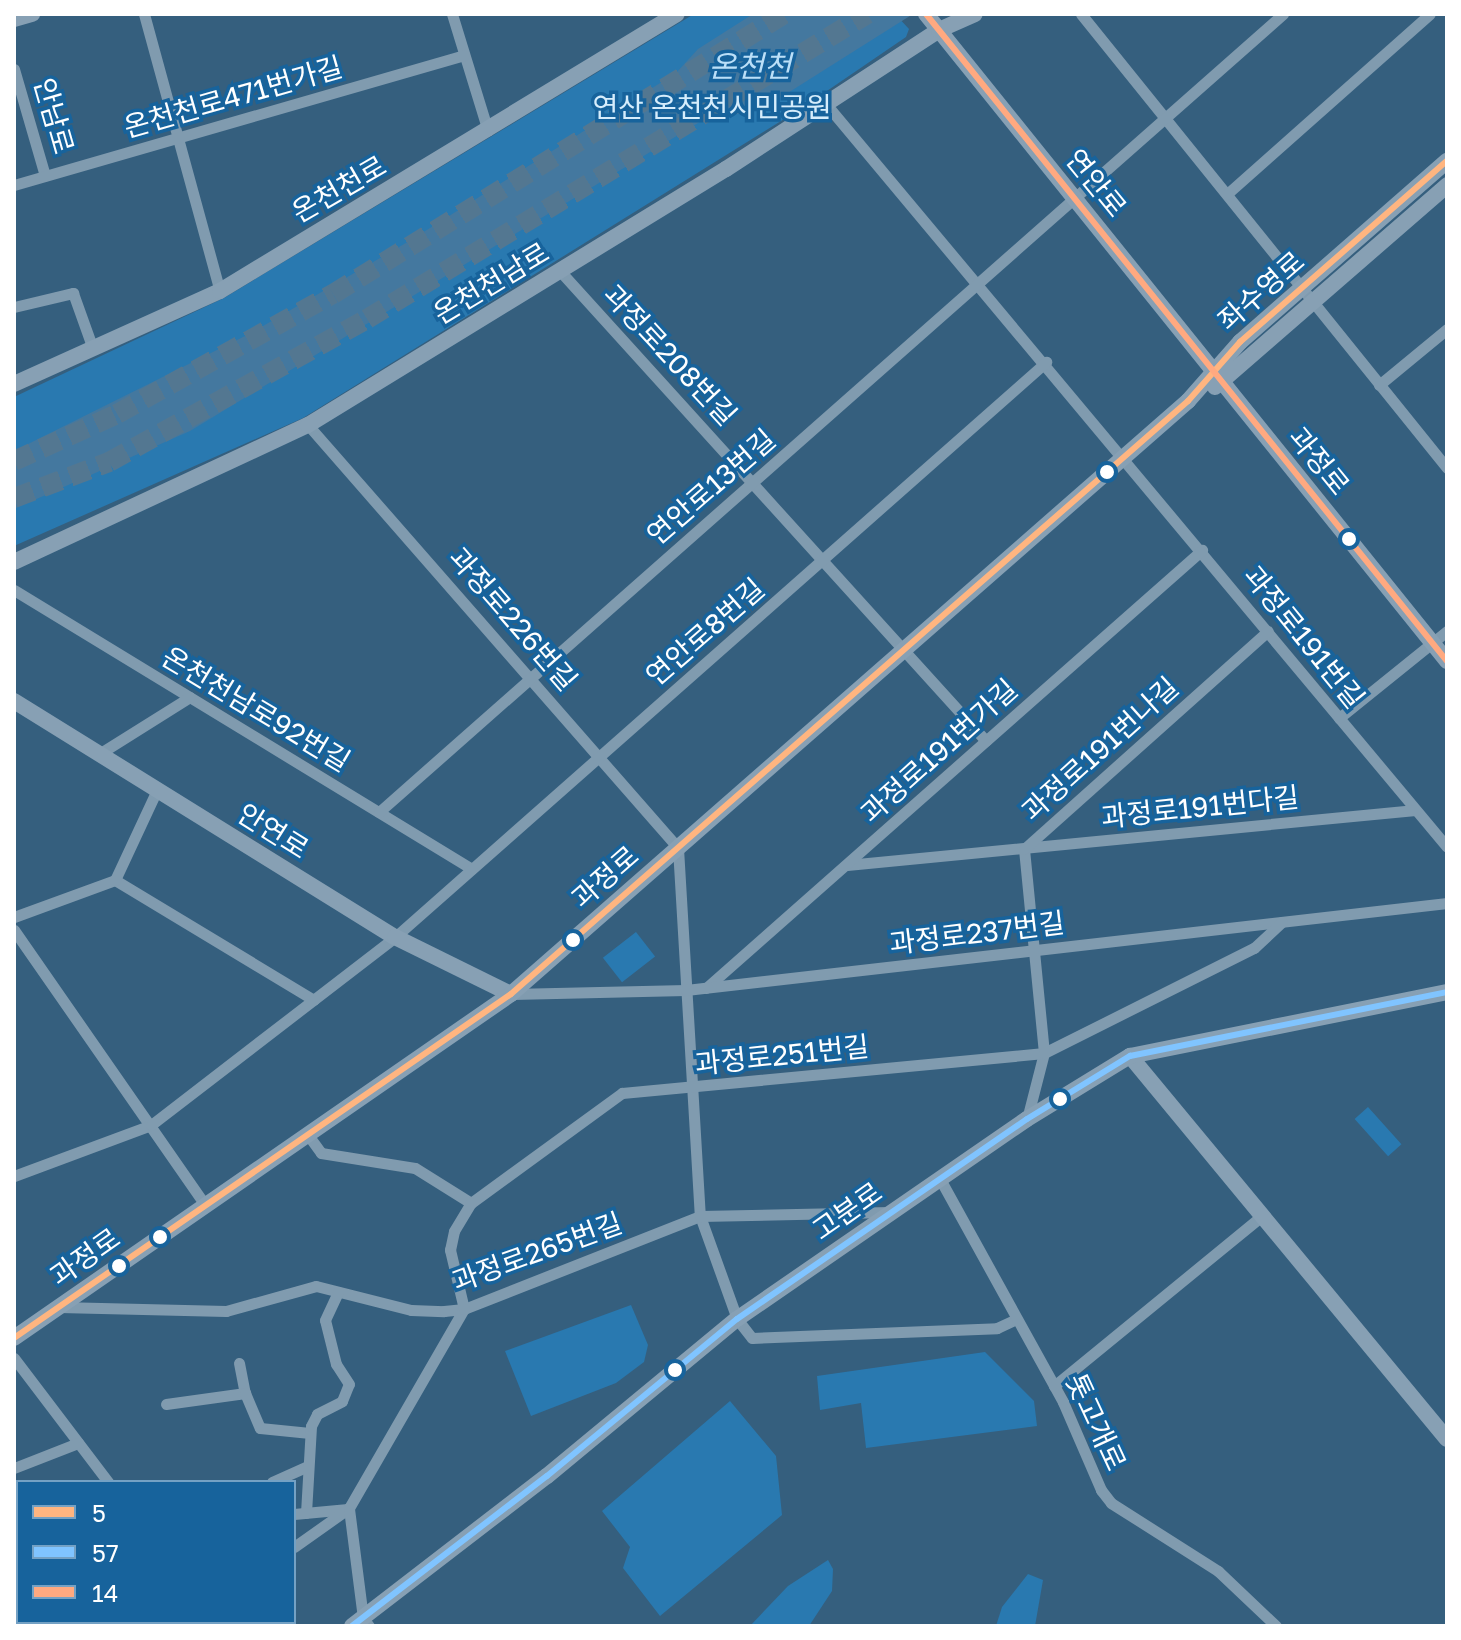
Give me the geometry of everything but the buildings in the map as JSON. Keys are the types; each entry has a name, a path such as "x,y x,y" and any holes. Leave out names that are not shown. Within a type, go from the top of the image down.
{"main road":[{"path":"14,19 32,14"},
{"name":"온천천로","path":"14,384 220,291 677,14"},
{"name":"온천천남로","path":"14,562 308,425 560,271 939,30 975,14"},
{"name":"연안로","path":"927,15 1212,368"},
{"name":"좌수영로","path":"1188,401 1223,383 1308,295 1447,161"},
{"name":"좌수영로","path":"1188,401 1212,368 1444,193"},
{"name":"과정로","path":"1212,368 1447,661"},
{"name":"과정로","path":"14,1338 511,994 1188,401"},
{"name":"안연로","path":"14,701 395,937 511,994"},
{"name":"고분로","path":"361,1623 547,1476 737,1319 1027,1119 1130,1056 1447,992"},
{"path":"1130,1056 1447,1439"}],"street":[{"path":"144,14 220,291"},
{"path":"452,14 488,131"},
{"path":"1081,14 1167,116 1447,468"},
{"name":"연안로13번길","path":"379,812 1283,14"},
{"path":"1227,194 1430,14"},
{"name":"온천천로471번가길","path":"14,185 464,55"},
{"name":"안남로","path":"14,69 45,176"},
{"name":"과정로191번길","path":"826,104 1125,456 1447,847"},
{"path":"1428,177 1444,193"},
{"name":"과정로208번길","path":"560,271 986,741"},
{"path":"14,307 73,293 93,349"},
{"path":"1379,385 1447,329"},
{"name":"연안로8번길","path":"14,1176 151,1125 395,937 1046,362"},
{"name":"과정로226번길","path":"308,425 533,677 678,848"},
{"name":"과정로191번가길","path":"706,988 1202,550"},
{"name":"온천천남로92번길","path":"14,590 472,869"},
{"name":"과정로191번나길","path":"1027,1119 1044,1053 1024,849 1268,631"},
{"path":"1339,718 1447,631"},
{"path":"99,754 190,697"},
{"path":"14,917 115,880 157,790"},
{"name":"과정로191번다길","path":"846,865 1415,810"},
{"path":"678,848 700,1216 737,1319 752,1338 997,1328 1016,1319"},
{"path":"115,880 314,1000"},
{"name":"과정로237번길","path":"511,994 686,990 1447,903"},
{"name":"과정로251번길","path":"471,1203 622,1093 693,1089 1044,1053 1254,948 1282,922"},
{"path":"14,930 206,1206"},
{"path":"296,1546 349,1508 464,1309 450,1250 454,1231 471,1203 415,1168 321,1153 308,1135"},
{"name":"톳고개로","path":"940,1179 1054,1386 1111,1503 1218,1571 1276,1626"},
{"name":"과정로265번길","path":"58,1307 226,1311 316,1286 411,1310 464,1309 700,1216 890,1212"},
{"path":"1054,1386 1262,1216"},
{"path":"338,1292 325,1320 336,1364 349,1384 342,1401 317,1414 310,1433 300,1514 349,1508"},
{"path":"14,1358 106,1480"},
{"path":"239,1363 245,1393 260,1428 310,1433"},
{"path":"166,1404 245,1393"},
{"path":"14,1468 78,1443"},
{"path":"276,1480 308,1466"},
{"path":"349,1508 361,1623"}],"green space":[{"name":"연산 온천천시민공원","path":"694,14 896,15 909,29 906,37 802,108 303,418 14,546 14,397 224,298"},
{"path":"636,932 655,956 622,982 603,958"},
{"path":"1368,1107 1401,1144 1388,1156 1355,1119"},
{"path":"631,1305 648,1345 644,1362 616,1383 531,1416 505,1351"},
{"path":"985,1352 1034,1401 1037,1426 866,1448 861,1403 820,1410 817,1376"},
{"path":"730,1401 776,1456 782,1515 660,1616 623,1568 630,1547 602,1511"},
{"path":"828,1560 833,1569 832,1591 809,1626 750,1626 788,1586"},
{"path":"1028,1574 1043,1580 1035,1626 996,1626 1002,1607"}],"water":[{"name":"온천천","path":"753,14 913,14 761,110 703,120 190,431 14,509 14,451 251,333 411,240 676,73 698,49"}],"tunnel":[{"path":"14,461 117,414 333,294 784,14"},
{"path":"14,498 109,462 367,319 867,14"}],"transit line":[{"name":"14","path":"926,14 1447,661"},
{"name":"5","path":"14,1338 511,994 1188,401 1240,342 1447,161"},
{"name":"57","path":"352,1626 547,1476 737,1319 1027,1119 1130,1056 1447,992"}]}
